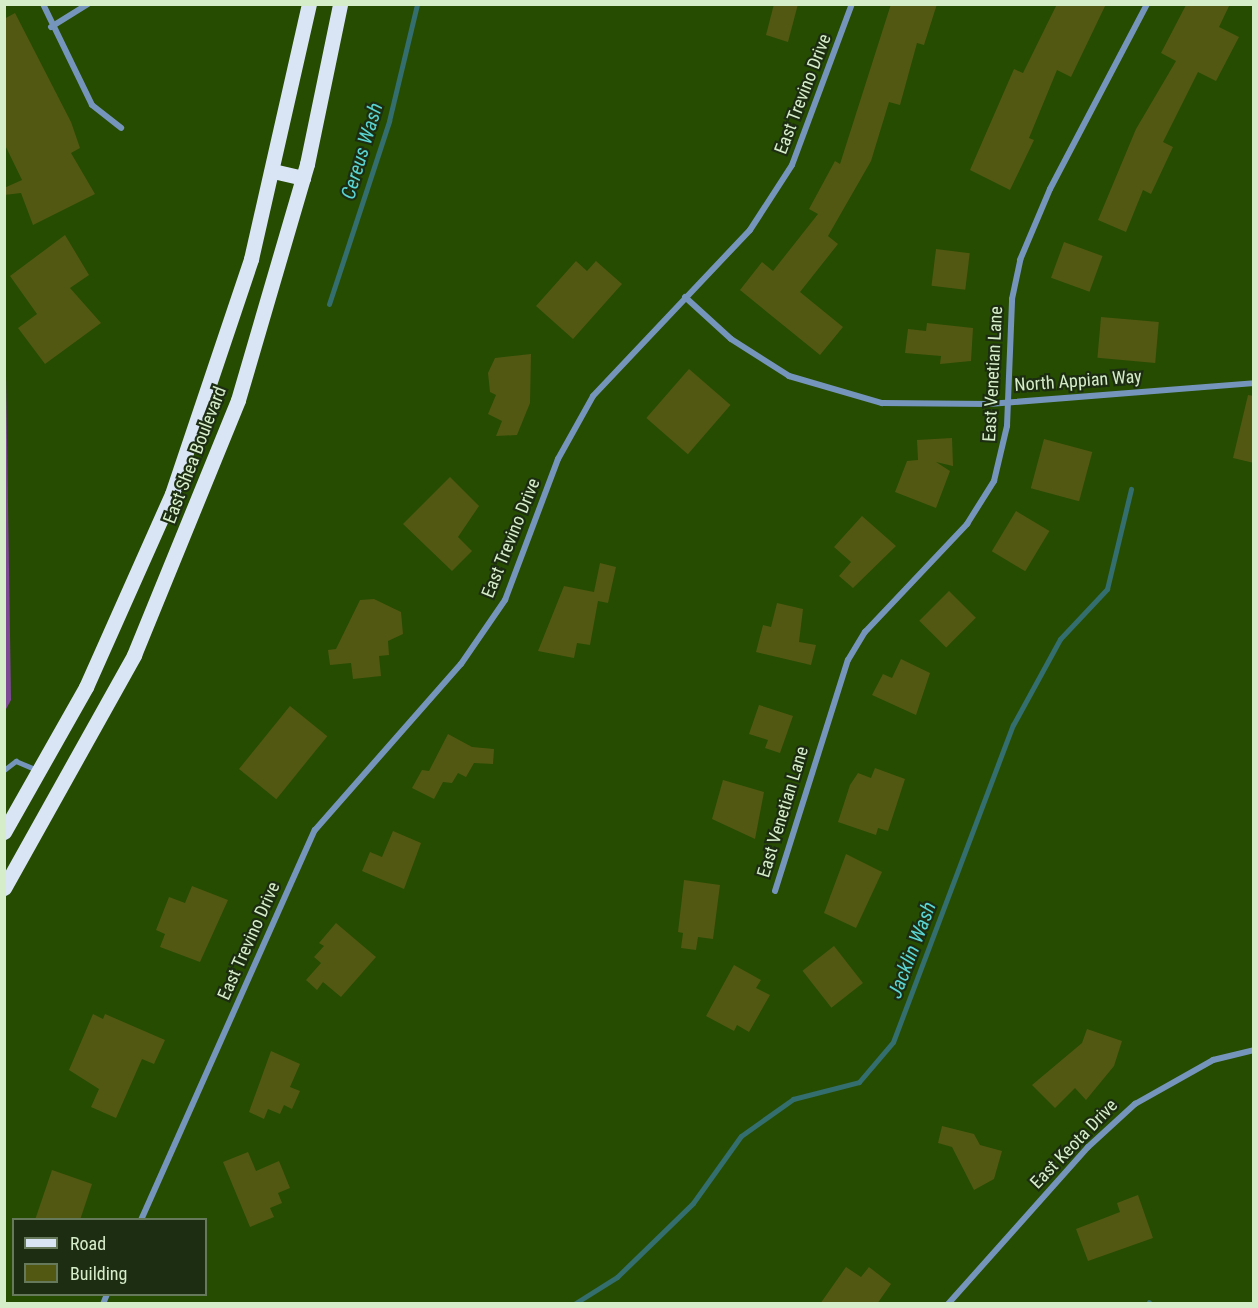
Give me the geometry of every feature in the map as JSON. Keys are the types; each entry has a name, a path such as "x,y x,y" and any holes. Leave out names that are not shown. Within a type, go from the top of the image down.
{"main road":[{"name":"East Shea Boulevard","path":"4,832 86,687 172,494 222,351 273,171 309,4"},
{"name":"East Shea Boulevard","path":"4,888 134,655 190,524 238,400 303,178 340,4"},
{"path":"273,171 303,178"}],"street":[{"path":"43,4 51,27 92,105 121,128"},
{"path":"51,27 88,4"},
{"name":"East Trevino Drive","path":"142,1218 315,830 461,664 505,600 558,459 592,396 750,230 792,165 852,4"},
{"name":"East Venetian Lane","path":"775,891 848,660 865,632 981,504 1003,458 1008,402 1012,299 1031,228 1147,4"},
{"name":"North Appian Way","path":"685,297 758,359 834,393 923,406 1008,402 1254,383"},
{"name":"East Keota Drive","path":"948,1304 1088,1147 1135,1104 1203,1065 1254,1050"}],"lane":[{"path":"4,770 16,761 39,772"}],"shaded area":[{"path":"4,245 11,700 5,711 4,711"}],"building":[{"path":"774,4 798,4 788,42 766,35"},
{"path":"891,4 937,4 924,45 917,43 900,105 889,102 871,161 828,236 838,244 800,292 843,327 820,355 740,290 762,262 773,271 818,214 809,209 835,161 840,164"},
{"path":"1057,4 1106,4 1071,77 1057,70 1029,138 1034,140 1010,190 970,170 1014,69 1023,73"},
{"path":"1230,4 1219,27 1239,37 1216,81 1198,72 1163,142 1173,147 1151,194 1143,190 1126,232 1098,220 1136,129 1176,61 1161,53 1186,5"},
{"path":"15,13 71,122 80,148 71,153 95,194 33,225 21,193 4,195 4,188 22,180 4,143 4,19"},
{"path":"65,235 89,275 70,288 101,323 45,364 18,328 37,314 10,276"},
{"path":"1064,242 1103,256 1090,292 1051,278"},
{"path":"936,249 970,253 965,290 931,286"},
{"path":"576,261 587,271 596,261 622,284 573,339 536,306"},
{"path":"1101,317 1159,322 1155,363 1097,358"},
{"path":"927,323 973,328 971,361 940,364 941,356 905,353 908,329 926,331"},
{"path":"531,354 530,403 517,435 496,436 502,421 488,414 496,395 490,392 488,373 495,358"},
{"path":"689,369 731,405 688,454 646,418"},
{"path":"1248,395 1254,396 1254,463 1233,458"},
{"path":"952,438 953,466 936,462 950,471 936,508 895,492 907,461 918,460 917,440"},
{"path":"1044,439 1092,452 1079,501 1031,488"},
{"path":"450,477 479,506 458,537 472,551 452,571 403,524"},
{"path":"1016,511 1049,531 1025,571 992,551"},
{"path":"862,516 896,546 853,588 839,576 851,562 834,547"},
{"path":"600,563 616,567 608,603 598,601 590,645 577,643 574,658 538,651 564,586 594,592"},
{"path":"949,591 976,618 946,648 919,621"},
{"path":"374,599 401,612 403,634 388,641 389,655 379,656 381,676 353,679 351,663 330,665 328,650 336,649 360,600"},
{"path":"777,603 803,609 799,642 816,645 811,665 756,652 763,625 771,627"},
{"path":"901,659 930,673 916,715 872,695 883,674 892,678"},
{"path":"759,705 793,716 780,753 765,748 768,740 749,734"},
{"path":"290,706 327,736 276,799 239,769"},
{"path":"448,734 472,747 494,749 493,764 474,763 466,777 458,773 452,783 443,782 434,799 412,788 422,770 429,771"},
{"path":"875,768 905,779 888,831 878,828 876,835 838,822 850,785 858,773 871,778"},
{"path":"723,780 764,792 755,839 712,819"},
{"path":"393,831 421,843 404,889 362,871 370,852 382,857"},
{"path":"846,854 882,872 856,928 824,913"},
{"path":"684,880 720,885 713,939 698,937 696,950 681,948 683,933 678,932"},
{"path":"192,886 228,900 200,962 160,947 165,934 156,930 169,897 185,903"},
{"path":"336,923 376,957 341,997 323,982 317,990 306,980 321,963 314,957 324,946 319,943"},
{"path":"834,946 863,983 831,1008 802,971"},
{"path":"734,965 761,980 756,988 770,995 749,1032 737,1025 734,1031 706,1016"},
{"path":"93,1014 103,1019 105,1014 165,1040 154,1064 142,1059 116,1118 91,1107 99,1089 69,1070"},
{"path":"1087,1029 1122,1041 1114,1066 1086,1100 1075,1088 1055,1108 1032,1085 1082,1043"},
{"path":"271,1051 300,1064 290,1087 300,1091 292,1109 284,1105 280,1114 268,1109 264,1119 249,1112"},
{"path":"942,1126 974,1134 980,1145 1002,1151 994,1179 974,1190 952,1147 938,1143"},
{"path":"248,1152 256,1171 279,1161 290,1188 278,1193 282,1203 270,1208 274,1217 250,1227 223,1162"},
{"path":"52,1170 92,1184 81,1218 36,1218"},
{"path":"1138,1195 1153,1238 1088,1261 1076,1229 1120,1212 1117,1203"},
{"path":"846,1267 861,1277 869,1267 891,1284 877,1304 820,1304"}],"waterway":[{"name":"Cereus Wash","path":"329,304 389,121 417,4"},
{"name":"Jacklin Wash","path":"574,1304 617,1277 693,1203 741,1136 793,1099 859,1082 893,1042 1013,725 1060,639 1107,589 1131,489"}]}
